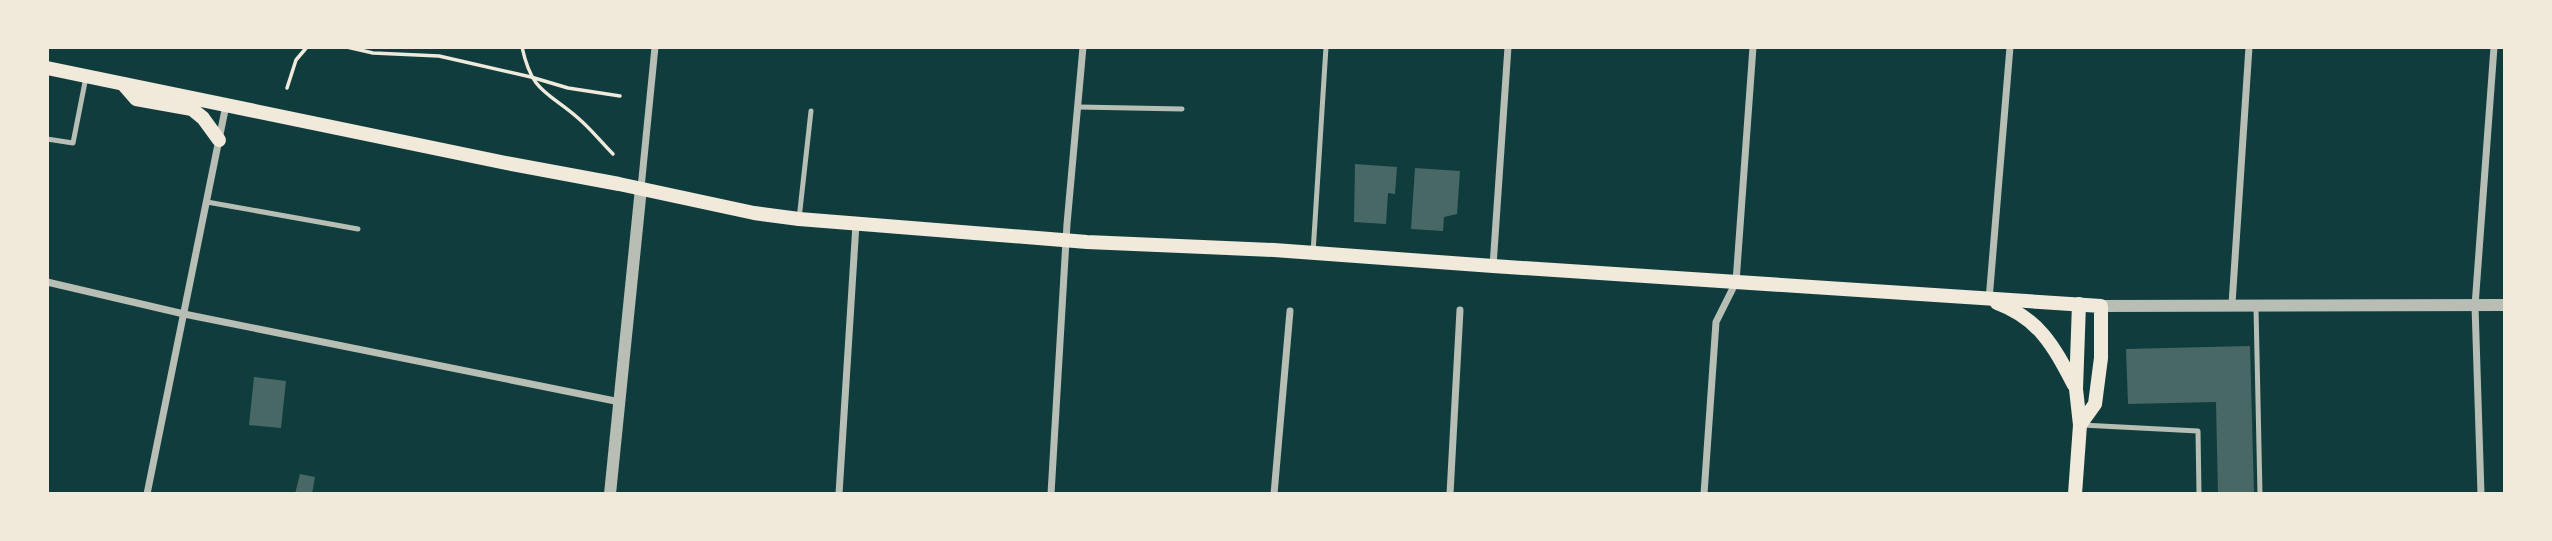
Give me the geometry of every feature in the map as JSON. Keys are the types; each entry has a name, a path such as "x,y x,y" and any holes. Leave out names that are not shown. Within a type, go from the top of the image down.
{"main road":[{"path":"47,68 754,213 799,219 1068,240 1313,253 2101,306 2101,359 2095,404 2080,425"},
{"path":"123,84 136,99 192,109 203,118 219,140"},
{"path":"1989,300 2021,315 2044,335 2056,348 2076,389"},
{"path":"2075,494 2080,425 2076,389 2079,304"}],"street":[{"path":"610,494 655,47"},
{"path":"1051,494 1083,47"},
{"path":"1493,266 1508,47"},
{"path":"1704,494 1716,322 1736,282 1753,47"},
{"path":"1989,300 2010,47"},
{"path":"2232,304 2249,47"},
{"path":"2481,494 2475,306 2494,47"},
{"path":"147,494 226,105"},
{"path":"839,494 856,224"},
{"path":"47,282 184,314 620,402"},
{"path":"2101,306 2505,305"},
{"path":"1450,494 1460,310"},
{"path":"1274,494 1290,311"}],"lane":[{"path":"1313,253 1326,47"},
{"path":"47,139 73,143 86,77"},
{"path":"1079,107 1182,109"},
{"path":"799,219 811,111"},
{"path":"207,202 358,229"},
{"path":"2256,304 2260,494"},
{"path":"2080,425 2198,431 2199,494"}],"path":[{"path":"287,88 296,60 307,47"},
{"path":"347,47 373,54 439,56 568,88 620,96"},
{"path":"522,47 531,77 543,92 578,118 613,154"}],"building":[{"path":"1355,164 1397,167 1395,194 1388,193 1386,224 1354,222"},
{"path":"1415,168 1460,171 1457,214 1444,217 1443,231 1411,229"},
{"path":"2250,346 2254,494 2218,494 2216,402 2128,404 2126,349"},
{"path":"254,377 286,381 281,428 249,425"},
{"path":"300,474 315,477 312,494 295,494"}]}
